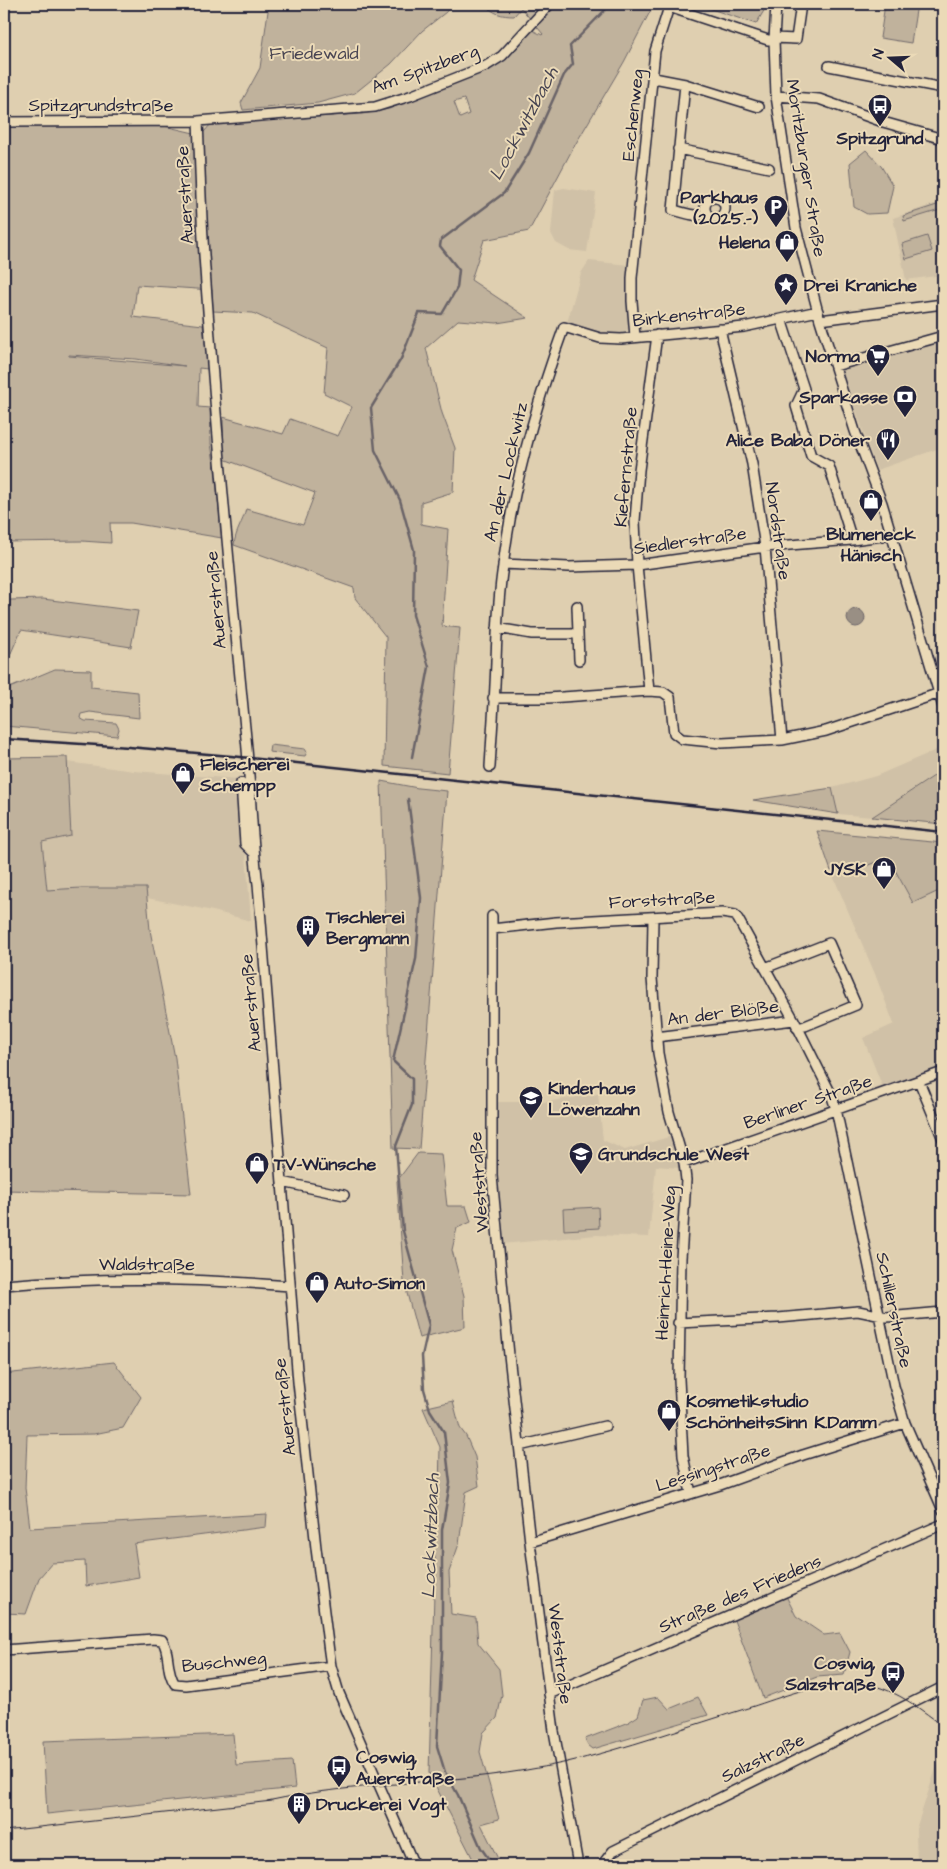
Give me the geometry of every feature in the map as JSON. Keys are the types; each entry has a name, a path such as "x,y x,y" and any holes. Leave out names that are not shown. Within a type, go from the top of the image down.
{"street":[{"name":"Am Spitzberg","path":"198,121 375,106 410,96 486,66 502,56 550,4"},
{"name":"Moritzburger Straße","path":"776,4 774,39 776,96 796,228 819,316 866,462 882,503 890,534 941,692 943,707"},
{"path":"774,39 796,39 801,4"},
{"name":"Eschenweg","path":"635,337 632,278 654,78 655,51 669,7 768,40 774,39"},
{"path":"829,66 943,88"},
{"path":"654,78 685,84 759,107"},
{"path":"685,84 673,210 698,216 706,213"},
{"path":"776,96 820,99 883,122 943,139"},
{"name":"Spitzgrundstraße","path":"4,122 198,121"},
{"name":"Auerstraße","path":"198,121 209,320 247,746 253,852 258,884 290,1286 314,1528 331,1666 338,1693 414,1865"},
{"path":"678,149 769,168"},
{"name":"Birkenstraße","path":"564,327 600,338 621,339 744,327 780,319 943,304"},
{"path":"780,319 804,389 796,406 812,456 829,466 852,540"},
{"name":"An der Lockwitz","path":"490,767 497,628 503,564 514,499 528,440 539,399 564,327"},
{"name":"Nordstraße","path":"720,329 752,464 766,547 782,740"},
{"name":"Kiefernstraße","path":"649,691 634,521 657,335"},
{"path":"835,366 943,336"},
{"name":"Siedlerstraße","path":"503,564 569,568 637,565 766,547 852,540 890,534"},
{"path":"577,606 576,634 578,660"},
{"path":"497,628 532,634 576,634"},
{"path":"493,698 548,698 649,691 664,692 670,696 674,733 682,739 722,743 782,740 843,726 941,692"},
{"path":"240,783 245,844 253,852"},
{"name":"Forststraße","path":"492,929 556,922 722,913 735,915 795,1024 831,1094 836,1109"},
{"name":"Weststraße","path":"492,916 492,1176 530,1542 554,1731 578,1865"},
{"name":"Heinrich-Heine-Weg","path":"653,918 652,978 656,1037 661,1075 669,1112 684,1163 686,1180 678,1323 680,1434 684,1465 691,1493"},
{"name":"An der Blöße","path":"656,1037 795,1024 805,1026 856,1005 829,943 765,968"},
{"name":"Berliner Straße","path":"684,1163 943,1072"},
{"path":"919,1081 943,1139"},
{"name":"Schillerstraße","path":"836,1109 894,1386 906,1423 943,1510"},
{"path":"282,1182 344,1195"},
{"name":"Waldstraße","path":"4,1285 60,1281 146,1279 221,1281 290,1286"},
{"path":"678,1323 778,1318 858,1311 887,1316 943,1312"},
{"name":"Lessingstraße","path":"530,1542 691,1493 906,1423"},
{"path":"519,1446 605,1426"},
{"name":"Straße des Friedens","path":"549,1694 943,1524"},
{"name":"Buschweg","path":"4,1650 153,1639 162,1640 165,1645 170,1676 175,1684 186,1685 331,1666"},
{"name":"Salzstraße","path":"602,1865 613,1851 943,1687"}],"shaded area":[{"path":"564,188 596,193 587,252 569,250 556,243 551,233 555,190"},
{"path":"943,201 943,275 906,280 893,218"},
{"path":"589,261 629,265 627,294 629,327 625,333 618,336 602,334 583,330 567,323 581,273"},
{"path":"943,339 943,447 877,470 841,369"},
{"path":"852,609 860,609 865,614 863,625 852,627 847,622 847,614"},
{"path":"943,747 943,770 872,817 838,814 832,788 876,776"},
{"path":"67,762 134,771 238,779 241,849 246,855 251,921 213,911 147,898 146,889 81,888 47,891 42,842 71,836"},
{"path":"888,857 913,902 943,889 943,1066 883,1088 863,1038 894,1024 831,871 851,866 854,871"},
{"path":"598,1094 603,1140 625,1150 672,1136 680,1168 656,1166 649,1237 596,1235 502,1244 494,1102 545,1102"},
{"path":"940,1756 943,1759 943,1865 917,1865 916,1829"}],"green space":[{"name":"Friedewald","path":"269,4 452,4 446,12 422,31 391,64 355,93 318,103 243,110 241,103 260,68"},
{"path":"485,4 654,4 624,62 572,150 529,231 484,240 471,280 528,318 497,323 458,320 426,348 442,413 455,448 453,492 421,502 421,524 448,529 442,626 460,628 448,773 384,766 386,637 355,598 354,588 234,545 246,509 303,525 315,493 224,459 223,417 283,434 290,419 338,436 352,407 324,393 328,348 253,313 213,311 212,290 137,285 133,317 203,325 208,369 199,368 198,407 210,408 211,444 222,538 131,523 110,523 111,543 82,541 4,542 4,126 164,126 194,133 204,132 211,124 362,114 389,109 507,56 532,30 543,34 521,8 514,16 506,16 491,10","holes":["464,99 469,114 460,118 454,102","69,356 136,359 185,366"]},
{"path":"696,4 768,4 756,24"},
{"path":"885,4 917,4 911,43 880,38"},
{"path":"866,150 881,166 893,186 887,213 867,214 854,207 850,163"},
{"path":"943,203 943,209 904,221 903,216"},
{"path":"927,236 932,251 906,259 902,244"},
{"path":"43,599 138,611 131,647 21,630 4,669 4,603 11,600"},
{"path":"55,669 91,670 91,687 138,692 139,718 90,712 81,714 80,718 85,721 116,723 119,729 117,736 4,726 4,688 12,687"},
{"path":"270,745 305,749 307,752 305,756 269,752"},
{"path":"67,757 71,836 42,842 47,890 146,888 150,930 175,1058 191,1194 4,1190 4,758"},
{"path":"943,770 943,824 872,817"},
{"path":"381,781 447,791 419,1149 393,1148"},
{"path":"832,788 838,814 753,800"},
{"path":"817,831 943,843 943,889 913,903 888,857 854,871 851,866 831,871"},
{"path":"418,1153 441,1154 447,1206 466,1206 471,1222 457,1228 452,1250 464,1296 465,1327 419,1338 404,1282 397,1181"},
{"path":"598,1207 599,1228 564,1230 563,1209"},
{"path":"114,1362 141,1397 123,1428 94,1434 27,1435 25,1488 30,1528 267,1514 266,1527 134,1544 139,1577 86,1586 85,1561 52,1563 39,1578 26,1614 4,1613 4,1374"},
{"path":"453,1401 460,1428 466,1436 475,1457 479,1486 466,1492 459,1544 449,1572 451,1614 476,1618 478,1643 499,1669 502,1695 497,1718 483,1733 480,1752 499,1819 481,1824 501,1865 476,1865 429,1773 435,1558 431,1531 439,1490 440,1447 423,1408"},
{"path":"785,1594 796,1616 824,1635 840,1633 850,1652 844,1675 817,1677 763,1698 732,1615"},
{"path":"658,1697 669,1709 698,1697 708,1715 593,1749 588,1745 585,1739 627,1723 638,1716 643,1700"},
{"path":"233,1734 236,1765 292,1761 295,1788 47,1814 43,1741"}],"waterway":[{"name":"Lockwitzbach","path":"412,757 429,667 413,615 414,550 400,500 375,450 371,408 401,359 419,313 442,314 457,288 459,270 440,246 441,240 504,193 529,153 564,75 573,64 570,46 609,4"},
{"name":"Lockwitzbach","path":"408,799 421,898 416,959 393,1061 412,1079 412,1105 396,1146 403,1231 429,1325 422,1356 424,1389 430,1410 444,1432 450,1483 442,1530 442,1652 437,1746 445,1772 458,1795 481,1848 493,1865"}],"tram line":[{"path":"267,1801 340,1789 489,1775 563,1763 634,1744 799,1691 824,1685 849,1683 876,1686 900,1696 943,1726"},
{"path":"4,1831 272,1801"}],"railway":[{"path":"4,739 231,756 943,832"}],"place":[{"name":"Spitzgrund","path":"880,127"},
{"name":"Parkhaus (2025.-)","path":"776,228"},
{"name":"Helena","path":"787,263"},
{"name":"Drei Kraniche","path":"786,306"},
{"name":"Norma","path":"878,377"},
{"name":"Sparkasse","path":"905,418"},
{"name":"Alice Baba Döner","path":"888,461"},
{"name":"Blumeneck Hänisch","path":"871,522"},
{"name":"Fleischerei Schempp","path":"183,795"},
{"name":"JYSK","path":"884,890"},
{"name":"Tischlerei Bergmann","path":"308,948"},
{"name":"Kinderhaus Löwenzahn","path":"531,1119"},
{"name":"Grundschule West","path":"581,1175"},
{"name":"TV-Wünsche","path":"257,1185"},
{"name":"Auto-Simon","path":"317,1304"},
{"name":"Kosmetikstudio SchönheitsSinn K.Damm","path":"669,1432"},
{"name":"Coswig, Salzstraße","path":"893,1694"},
{"name":"Coswig, Auerstraße","path":"339,1788"},
{"name":"Druckerei Vogt","path":"299,1825"}]}
